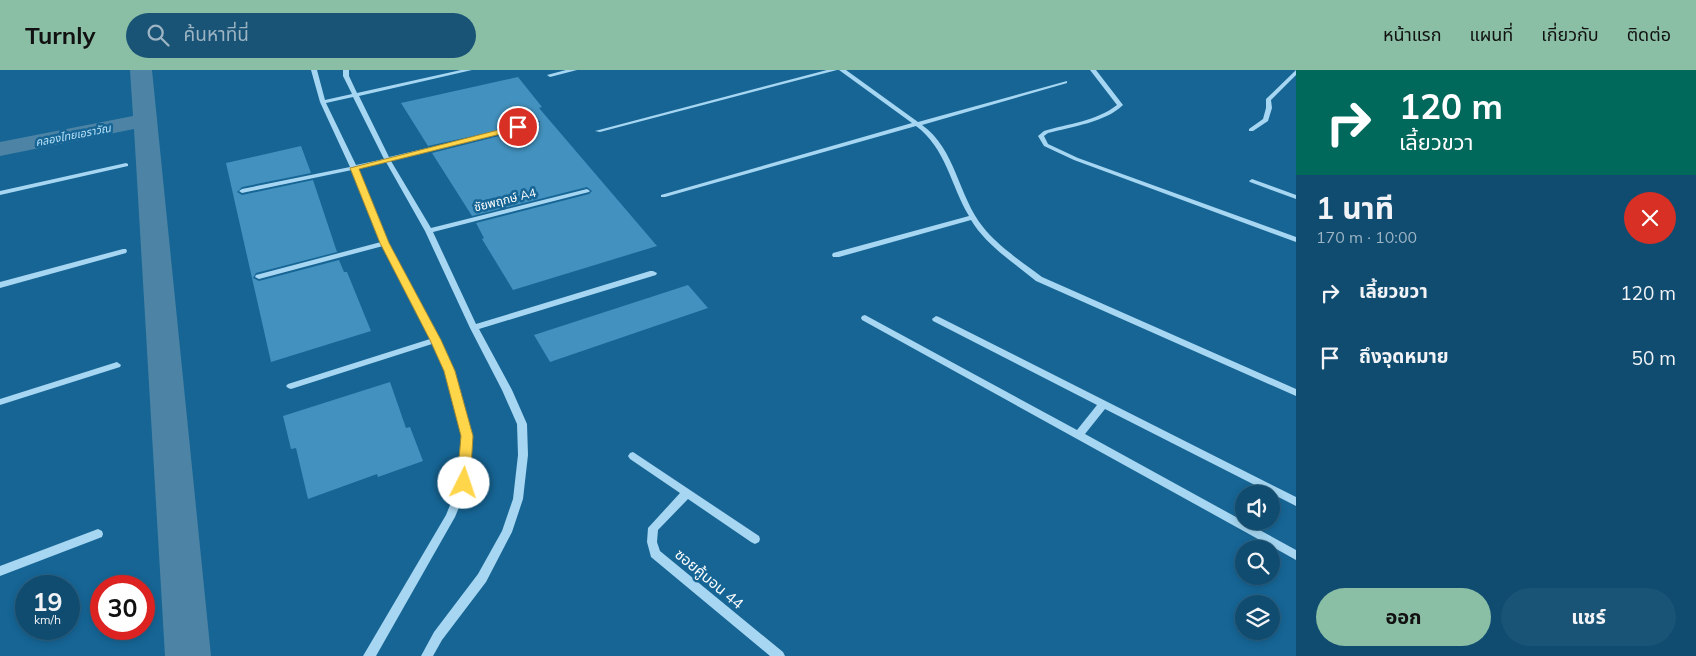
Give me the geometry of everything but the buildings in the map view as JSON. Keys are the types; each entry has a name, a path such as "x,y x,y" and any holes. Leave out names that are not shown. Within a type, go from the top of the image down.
{"street":[{"path":"314,70 323,102 354,168 384,243 435,340 449,371 467,436 464,483 450,517 369,656"},
{"path":"346,70 346,76 387,159 430,231 474,328 507,390 522,424 522,455 518,499 507,532 482,578 438,636 426,656"},
{"path":"323,102 469,70"},
{"path":"550,75 574,70"},
{"path":"598,131 834,70"},
{"path":"842,70 928,132 953,172 964,203 980,228 1007,254 1040,279 1296,393"},
{"path":"1093,70 1120,105 1116,110 1104,115 1046,132 1041,136 1046,145 1076,159 1296,240"},
{"path":"1251,130 1266,120 1269,108 1268,100 1296,72 1289,70"},
{"path":"663,196 1066,82"},
{"path":"242,191 354,168 537,123"},
{"path":"0,193 126,165"},
{"path":"1252,181 1296,197"},
{"name":"ชัยพฤกษ์ A4","path":"430,231 587,190"},
{"path":"836,255 973,217"},
{"path":"258,277 384,243"},
{"path":"0,285 123,251"},
{"path":"474,328 653,273"},
{"path":"865,318 1296,555"},
{"path":"936,318 1296,502"},
{"path":"291,386 435,340"},
{"path":"0,402 117,365"},
{"path":"1078,436 1103,404"},
{"path":"633,456 755,539"},
{"name":"ซอยคู้บอน 44","path":"687,493 653,528 652,542 656,554 779,656"},
{"path":"0,571 98,534"}],"waterway":[{"path":"141,70 145,120"},
{"name":"คลองไทยเอราวัณ","path":"0,149 145,120"},
{"path":"145,120 188,656"}],"route":[{"path":"464,483 467,436 449,371 435,340 384,243 354,168 518,127"}]}
